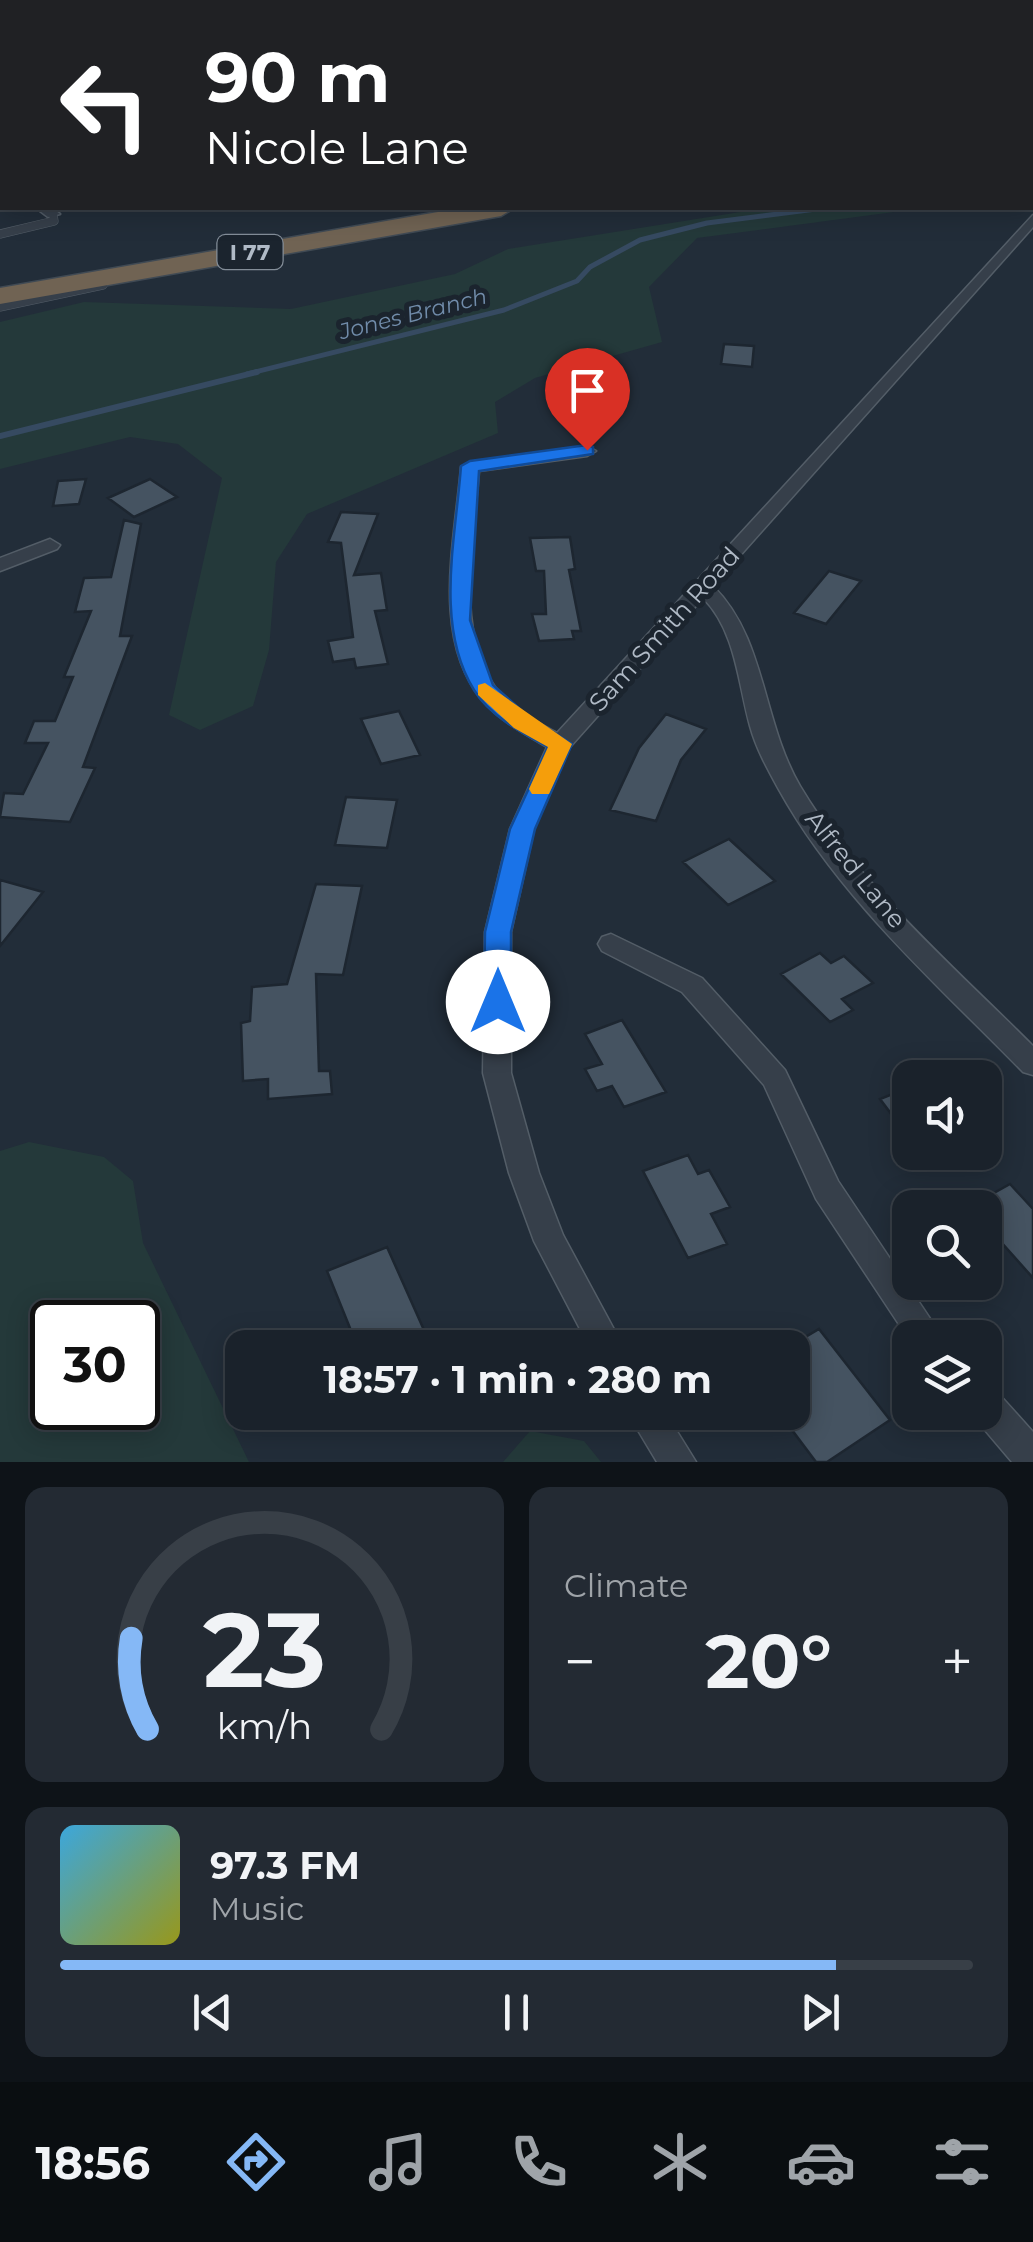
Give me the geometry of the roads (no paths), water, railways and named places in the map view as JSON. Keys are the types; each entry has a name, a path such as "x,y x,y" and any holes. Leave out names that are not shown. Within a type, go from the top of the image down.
{"highway":[{"name":"I 77","path":"0,273 379,210"},
{"name":"I 77","path":"0,296 489,210"}],"street":[{"name":"Sam Smith Road","path":"598,1330 550,1241 524,1173 497,1073 498,932 522,829 560,744 664,624 705,589 772,508 1033,219"},
{"path":"560,744 522,723 484,688 460,620 470,466 587,450"},
{"path":"0,566 50,545"},
{"name":"Alfred Lane","path":"705,589 733,627 770,750 822,834 923,952 1033,1064"},
{"path":"611,944 692,985 775,1078 828,1190 915,1320"},
{"path":"1002,1423 1033,1459"},
{"path":"656,1430 678,1462"}],"lane":[{"path":"0,234 54,220 48,211"},
{"path":"0,307 218,257"}],"waterway":[{"name":"Jones Branch","path":"247,374 504,310 577,281 590,267 640,240 707,223 808,210"},
{"name":"Jones Branch","path":"0,436 257,372"}]}
